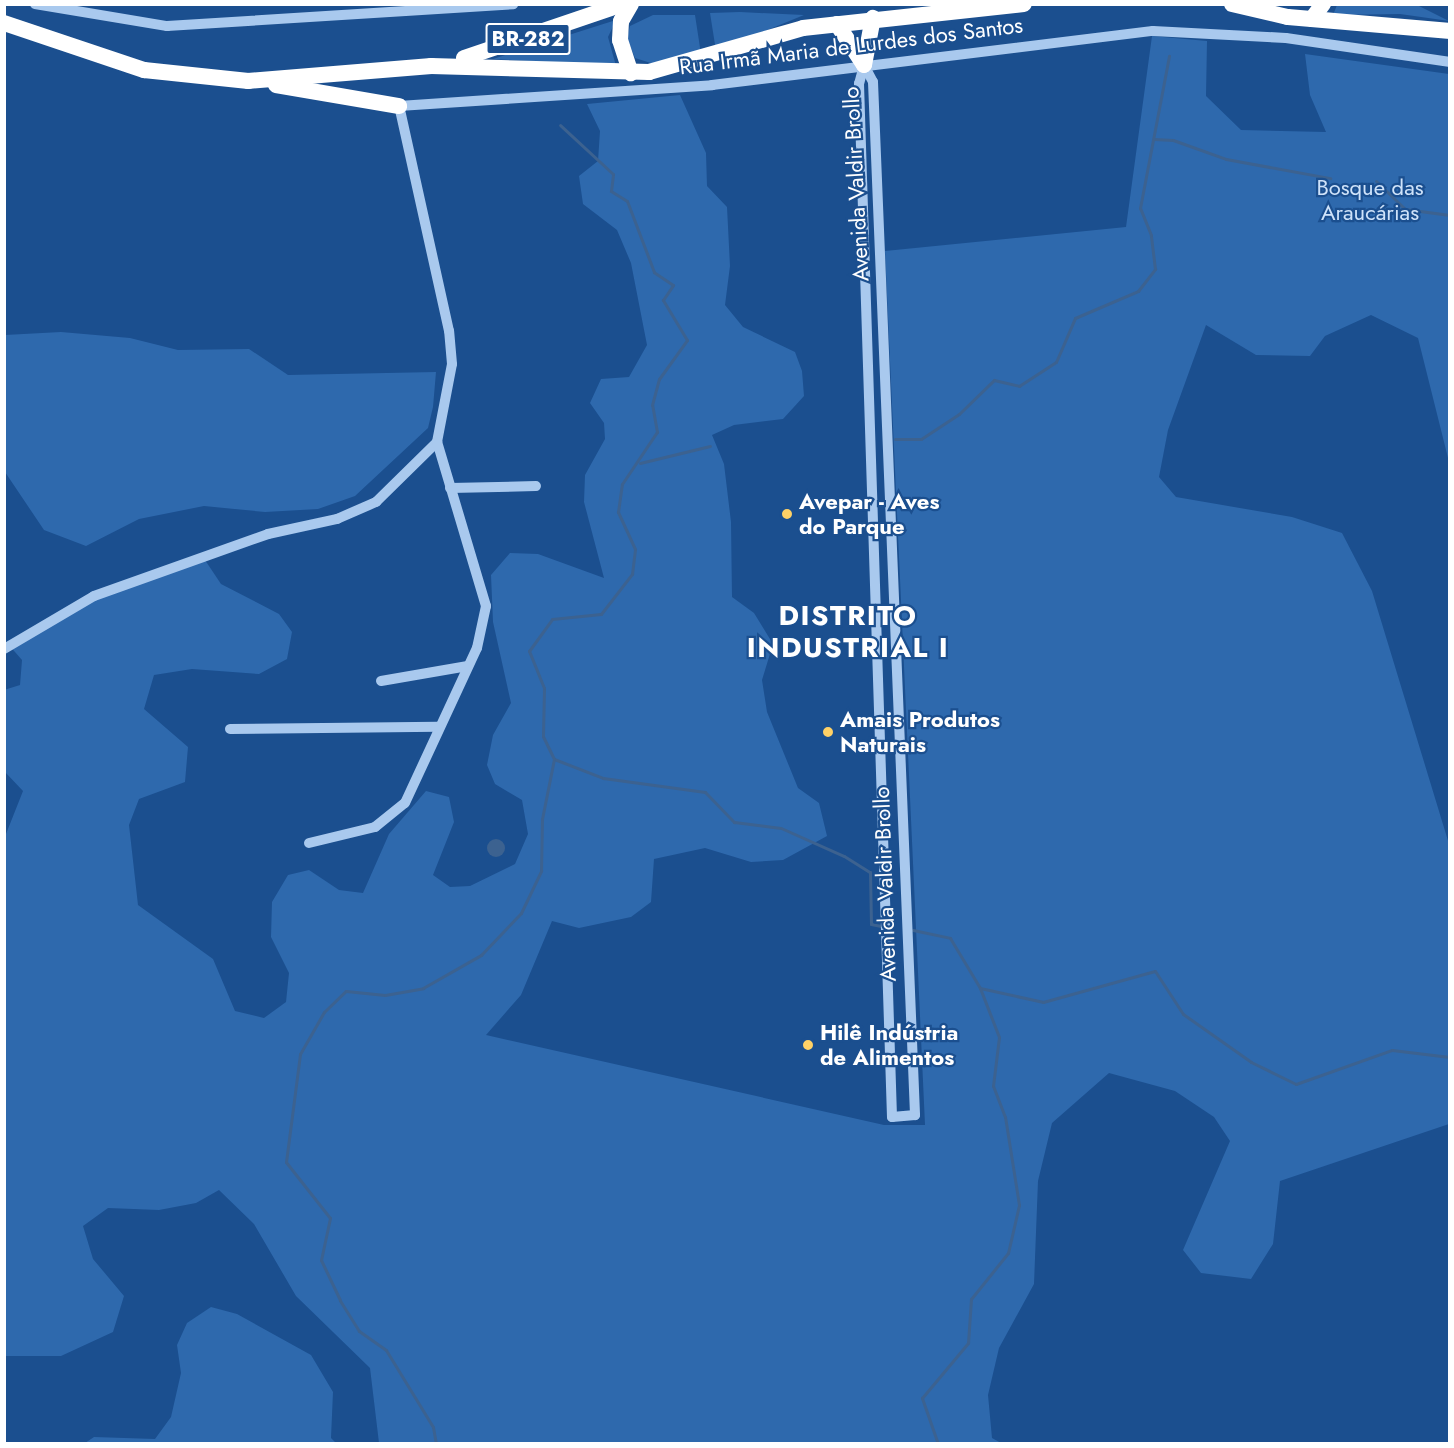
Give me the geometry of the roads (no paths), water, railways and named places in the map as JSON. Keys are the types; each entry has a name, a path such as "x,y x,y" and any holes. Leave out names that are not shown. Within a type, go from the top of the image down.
{"highway":[{"name":"BR-282","path":"431,66 499,50 623,4"},
{"path":"631,4 621,21 620,40 632,74"},
{"name":"BR-282","path":"4,23 144,70 248,81 431,66 513,64 632,74 837,24 873,18 1024,4"},
{"path":"1232,4 1312,19 1449,31"},
{"path":"1312,19 1323,4"},
{"path":"864,65 873,18"},
{"path":"837,24 864,65"},
{"path":"248,81 399,106"}],"street":[{"path":"35,4 167,26 513,4"},
{"name":"Rua Irmã Maria de Lurdes dos Santos","path":"399,106 712,85 1091,36 1191,29 1449,62"},
{"name":"Avenida Valdir Brollo","path":"864,65 873,82 915,1115 892,1117 859,84 864,65"},
{"path":"309,843 375,827 405,803 420,779 438,727 468,666 486,606 437,442 452,364 449,331 399,106"},
{"path":"4,649 94,596 268,534 338,519 376,502 437,442"},
{"path":"450,488 536,486"},
{"path":"381,681 468,666"},
{"path":"230,729 438,727"}],"waterway":[{"path":"895,439 921,439 959,414 994,380 1019,386 1056,362 1075,318 1138,291 1155,269 1151,235 1140,208 1169,56"},
{"path":"436,1444 433,1427 386,1350 359,1331 340,1300 321,1260 330,1218 286,1162 300,1054 324,1012 346,991 385,995 423,988 481,955 521,913 541,871 542,819 554,759 543,736 544,688 529,651 552,619 601,614 632,574 635,549 618,512 622,484 657,432 652,405 659,379 687,340 663,300 673,285 654,272 627,201 611,191 613,174 560,125"},
{"path":"1154,139 1173,140 1226,159 1330,178"},
{"path":"1376,181 1405,209 1450,215"},
{"path":"640,463 710,446"},
{"path":"554,759 603,778 705,792 734,822 781,828 844,856 870,872 871,924 881,926"},
{"path":"913,930 950,938 980,988 1043,1002 1155,971 1183,1014 1251,1062 1296,1084 1392,1050 1450,1057"},
{"path":"938,1444 922,1398 968,1343 971,1299 1008,1253 1019,1205 1005,1117 993,1086 999,1037 980,988"}],"place":[{"name":"Avepar - Aves do Parque","path":"787,514"},
{"name":"Amais Produtos Naturais","path":"828,732"},
{"name":"Hilê Indústria de Alimentos","path":"808,1045"}],"district":[{"name":"DISTRITO INDUSTRIAL I","path":"848,632"}],"park label":[{"name":"Bosque das Araucárias","path":"1370,200"}]}
